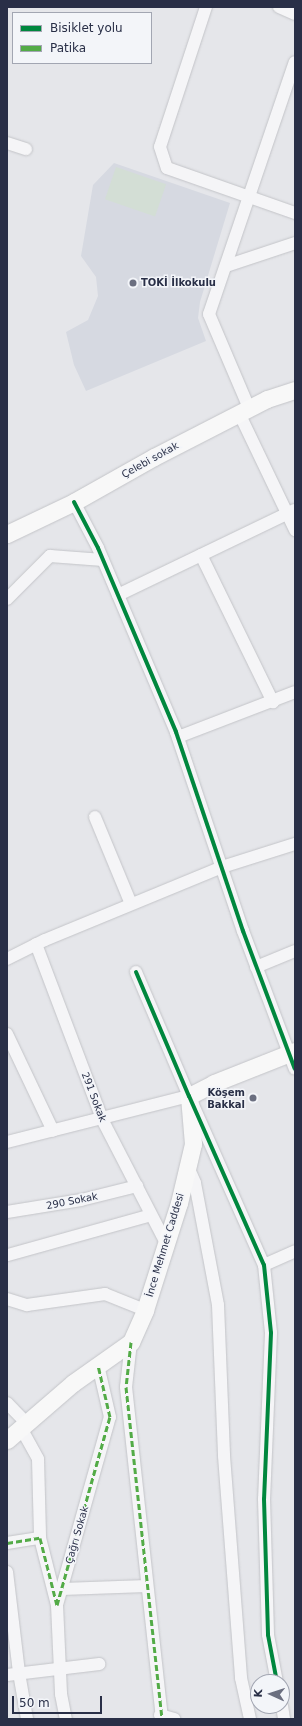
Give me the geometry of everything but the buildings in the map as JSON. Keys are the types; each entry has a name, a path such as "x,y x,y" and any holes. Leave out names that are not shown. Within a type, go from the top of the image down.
{"street":[{"path":"206,7 160,147 168,168 249,198 295,213"},
{"path":"279,7 295,14"},
{"path":"295,62 209,314 244,410 291,512 295,530"},
{"path":"7,143 26,149"},
{"path":"226,266 295,242"},
{"name":"Çelebi sokak","path":"7,534 74,502 154,457 244,410 267,399 295,390"},
{"path":"7,1142 189,1096 214,1083 293,1058 256,967 178,737 103,560 74,502"},
{"path":"118,595 291,512"},
{"path":"201,555 273,702"},
{"path":"7,599 50,556 103,560"},
{"path":"178,737 273,702 295,692"},
{"path":"95,817 132,904"},
{"path":"7,959 36,944 222,867 295,844"},
{"name":"291 Sokak","path":"36,944 102,1119 166,1243"},
{"path":"256,967 295,951"},
{"path":"136,972 264,1265 271,1333 264,1499 268,1635 275,1674"},
{"path":"8,1037 53,1131"},
{"name":"İnce Mehmet Caddesi","path":"131,1342 145,1310 179,1203 188,1167 193,1144 189,1096"},
{"path":"188,1167 195,1183 218,1305 224,1456 232,1567 241,1678 250,1719"},
{"name":"290 Sokak","path":"7,1212 81,1200 137,1186"},
{"path":"8,1255 151,1215"},
{"path":"264,1265 295,1251"},
{"path":"7,1299 27,1305 105,1294 145,1310"},
{"path":"7,1440 74,1383 131,1342"},
{"path":"131,1342 126,1387 161,1717 174,1719"},
{"name":"Çağrı Sokak","path":"57,1605 110,1417 98,1366"},
{"path":"7,1403 24,1426 38,1459 40,1538 57,1605 61,1694 66,1719"},
{"path":"7,1543 40,1538"},
{"path":"7,1572 13,1674 27,1719"},
{"path":"62,1589 147,1586"},
{"path":"13,1674 99,1664"}],"shaded area":[{"path":"114,163 230,203 200,302 198,318 206,341 86,391 74,365 66,332 88,320 98,296 96,277 81,256 93,185"},
{"path":"116,167 166,184 155,216 105,199"}],"marked path":[{"path":"131,1342 126,1387 162,1719"},
{"path":"7,1543 40,1538 57,1605 110,1417 98,1365"}],"cycle path":[{"path":"74,502 98,548 176,732 243,931 295,1069"},
{"path":"136,972 264,1265 271,1333 264,1499 268,1635 275,1674"}],"place":[{"name":"TOKİ İlkokulu","path":"133,283"},
{"name":"Köşem Bakkal","path":"253,1098"}]}
